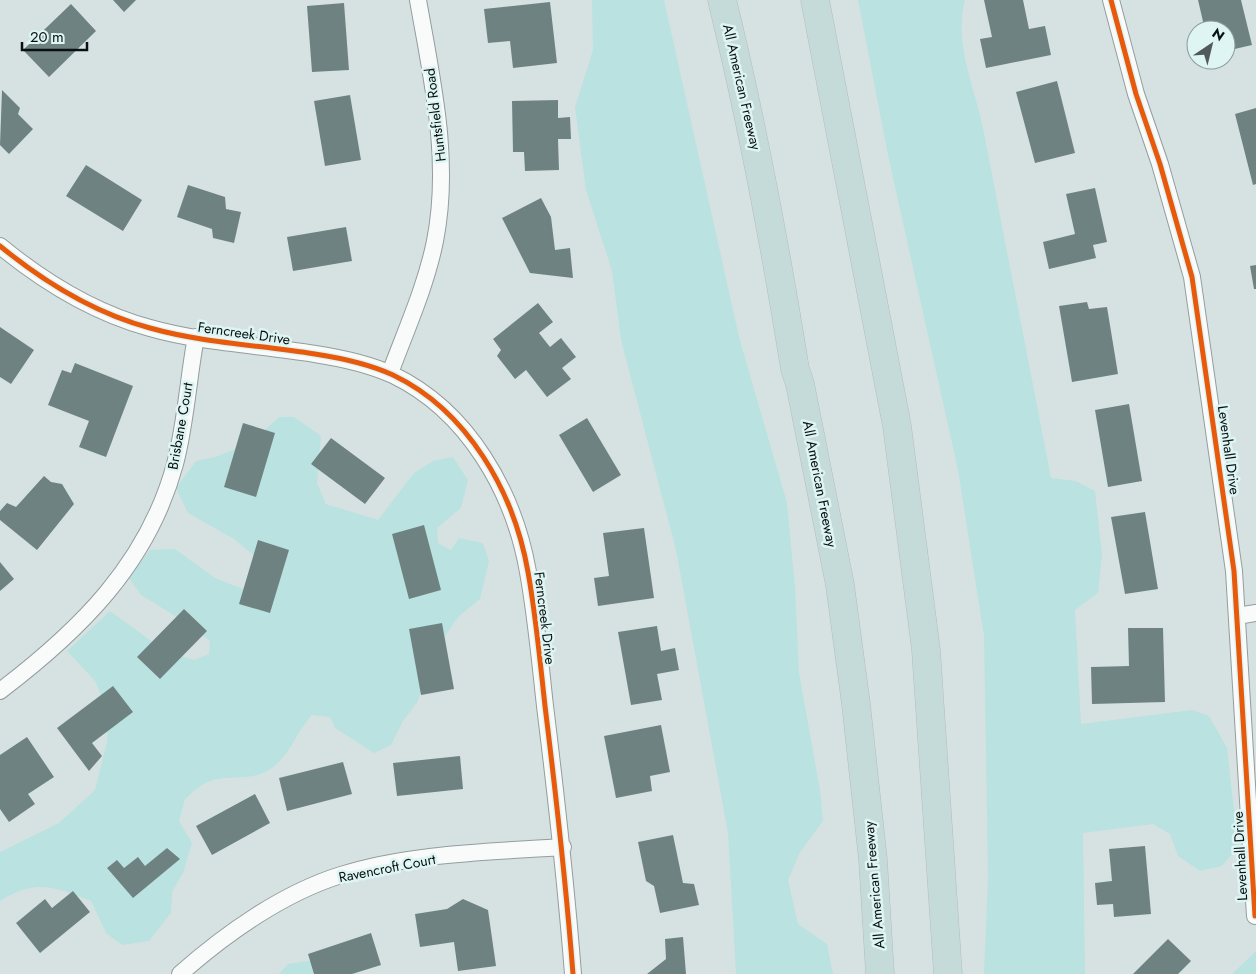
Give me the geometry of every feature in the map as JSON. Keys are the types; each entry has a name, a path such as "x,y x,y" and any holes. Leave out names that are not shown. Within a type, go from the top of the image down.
{"highway":[{"name":"All American Freeway","path":"722,0 744,92 776,252 795,369 800,384 840,585 856,704 872,851 880,974"},
{"path":"815,0 896,426 926,650 948,974"}],"street":[{"name":"Huntsfield Road","path":"390,373 428,270 441,202 441,138 418,0"},
{"name":"Levenhall Drive","path":"1111,0 1192,277 1216,439 1238,616 1255,916"},
{"name":"Ferncreek Drive","path":"0,246 44,280 82,302 122,320 151,329 196,337 344,359 390,373 430,398 452,417 472,440 496,477 510,508 528,570 563,847 573,974"},
{"name":"Brisbane Court","path":"0,691 87,617 116,583 140,546 160,506 175,464 196,337"},
{"path":"1238,616 1256,613"},
{"name":"Ravencroft Court","path":"180,974 234,931 298,892 340,875 413,860 563,847"}],"shaded area":[{"path":"592,0 664,0 739,337 787,503 795,587 799,673 820,790 823,821 800,852 788,880 798,924 827,944 833,974 736,974 728,833 676,550 621,340 612,271 586,190 575,107 593,50"},
{"path":"858,0 965,0 962,34 967,67 984,133 1051,478 1076,481 1095,491 1102,555 1098,593 1075,610 1081,724 1192,710 1209,716 1227,748 1238,847 1222,866 1200,871 1178,856 1170,834 1153,824 1083,833 1085,974 984,974 988,879 984,636 958,470 889,160"},
{"path":"279,417 294,417 321,436 317,483 326,504 378,520 414,473 433,461 453,457 468,480 461,508 437,528 438,543 451,550 459,538 483,543 489,561 480,599 458,617 428,661 418,701 403,721 391,745 374,753 335,728 330,717 312,715 275,766 253,776 223,778 207,782 185,799 179,821 192,843 183,873 172,892 171,913 149,941 122,945 106,933 91,901 56,889 35,887 24,889 0,901 0,852 59,823 95,790 107,742 108,711 95,681 67,651 110,611 165,651 194,660 209,654 210,641 188,624 141,595 129,578 150,550 175,549 215,578 248,591 261,561 234,539 188,513 176,488 196,461 215,457 249,444"},
{"path":"1256,951 1256,974 1232,974"},
{"path":"321,959 344,964 357,974 279,974 288,964"}],"building":[{"path":"113,0 136,0 124,12"},
{"path":"984,0 1023,0 1029,29 1045,26 1051,55 986,68 980,39 992,37"},
{"path":"1198,0 1241,0 1252,45 1236,49 1236,20 1203,20"},
{"path":"550,2 557,63 513,68 510,41 488,43 484,9"},
{"path":"344,3 349,70 312,72 307,6"},
{"path":"71,4 96,31 49,77 23,50"},
{"path":"1057,81 1075,153 1035,163 1016,92"},
{"path":"2,90 20,108 18,114 33,129 9,154 0,145"},
{"path":"350,95 361,160 325,166 314,101"},
{"path":"558,100 558,118 570,117 571,139 558,139 559,170 525,171 524,152 513,152 512,101"},
{"path":"1256,108 1256,184 1253,185 1235,114"},
{"path":"86,165 142,200 123,231 66,196"},
{"path":"188,185 225,197 226,209 241,212 234,243 213,238 212,229 177,217"},
{"path":"1095,188 1107,242 1093,245 1096,258 1049,269 1043,242 1075,234 1066,194"},
{"path":"541,198 551,217 555,250 570,248 573,278 530,273 502,218"},
{"path":"346,227 352,261 293,271 287,237"},
{"path":"1256,265 1256,289 1254,289 1250,266"},
{"path":"1087,302 1089,309 1107,307 1118,374 1072,382 1059,306"},
{"path":"538,303 553,322 539,333 550,347 561,338 576,357 562,368 571,379 547,397 526,370 515,379 497,356 501,350 493,339"},
{"path":"0,327 34,350 11,384 0,377"},
{"path":"75,363 133,386 106,457 79,447 89,421 48,405 62,370 71,373"},
{"path":"1129,404 1142,481 1108,487 1095,410"},
{"path":"587,418 621,475 593,492 559,435"},
{"path":"243,423 275,433 256,497 224,487"},
{"path":"331,438 385,478 365,504 311,464"},
{"path":"44,476 51,482 62,484 74,504 37,550 0,520 0,511 7,503 16,507"},
{"path":"1145,512 1158,589 1125,594 1111,517"},
{"path":"424,525 441,590 409,599 392,534"},
{"path":"644,528 654,598 598,606 594,578 609,576 603,533"},
{"path":"258,540 289,550 270,613 239,604"},
{"path":"0,562 14,579 0,591"},
{"path":"184,609 207,631 160,679 137,657"},
{"path":"442,623 454,689 421,695 409,629"},
{"path":"657,626 661,651 675,648 679,670 657,674 662,700 631,705 618,632"},
{"path":"1128,628 1163,628 1165,702 1092,704 1091,667 1129,666"},
{"path":"113,686 133,712 92,743 102,756 89,771 57,728"},
{"path":"661,725 670,772 650,776 652,791 616,798 604,736"},
{"path":"27,737 54,777 28,794 35,804 9,822 0,809 0,755"},
{"path":"460,756 463,789 397,796 393,763"},
{"path":"343,762 352,794 287,811 279,778"},
{"path":"255,794 270,823 212,855 196,826"},
{"path":"673,835 683,883 694,884 699,905 660,913 654,886 646,881 638,842"},
{"path":"1145,846 1151,914 1114,917 1113,904 1097,905 1095,883 1112,881 1109,849"},
{"path":"167,848 180,859 133,898 107,868 117,860 124,868 138,857 145,866"},
{"path":"73,891 90,912 40,953 16,923 45,899 52,908"},
{"path":"463,899 488,910 496,966 458,971 454,942 420,947 415,914 447,909"},
{"path":"371,933 381,965 352,974 314,974 308,954"},
{"path":"683,937 686,974 647,974 666,959 665,939"},
{"path":"1168,939 1191,961 1178,974 1133,974"}],"cycle path":[{"path":"1111,0 1136,94 1160,164 1192,277 1234,571 1255,916"},
{"path":"0,246 34,272 70,295 129,322 190,337 335,357 384,371 420,391 444,410 465,432 499,484 512,513 528,572 536,622 557,806 573,974"}]}
